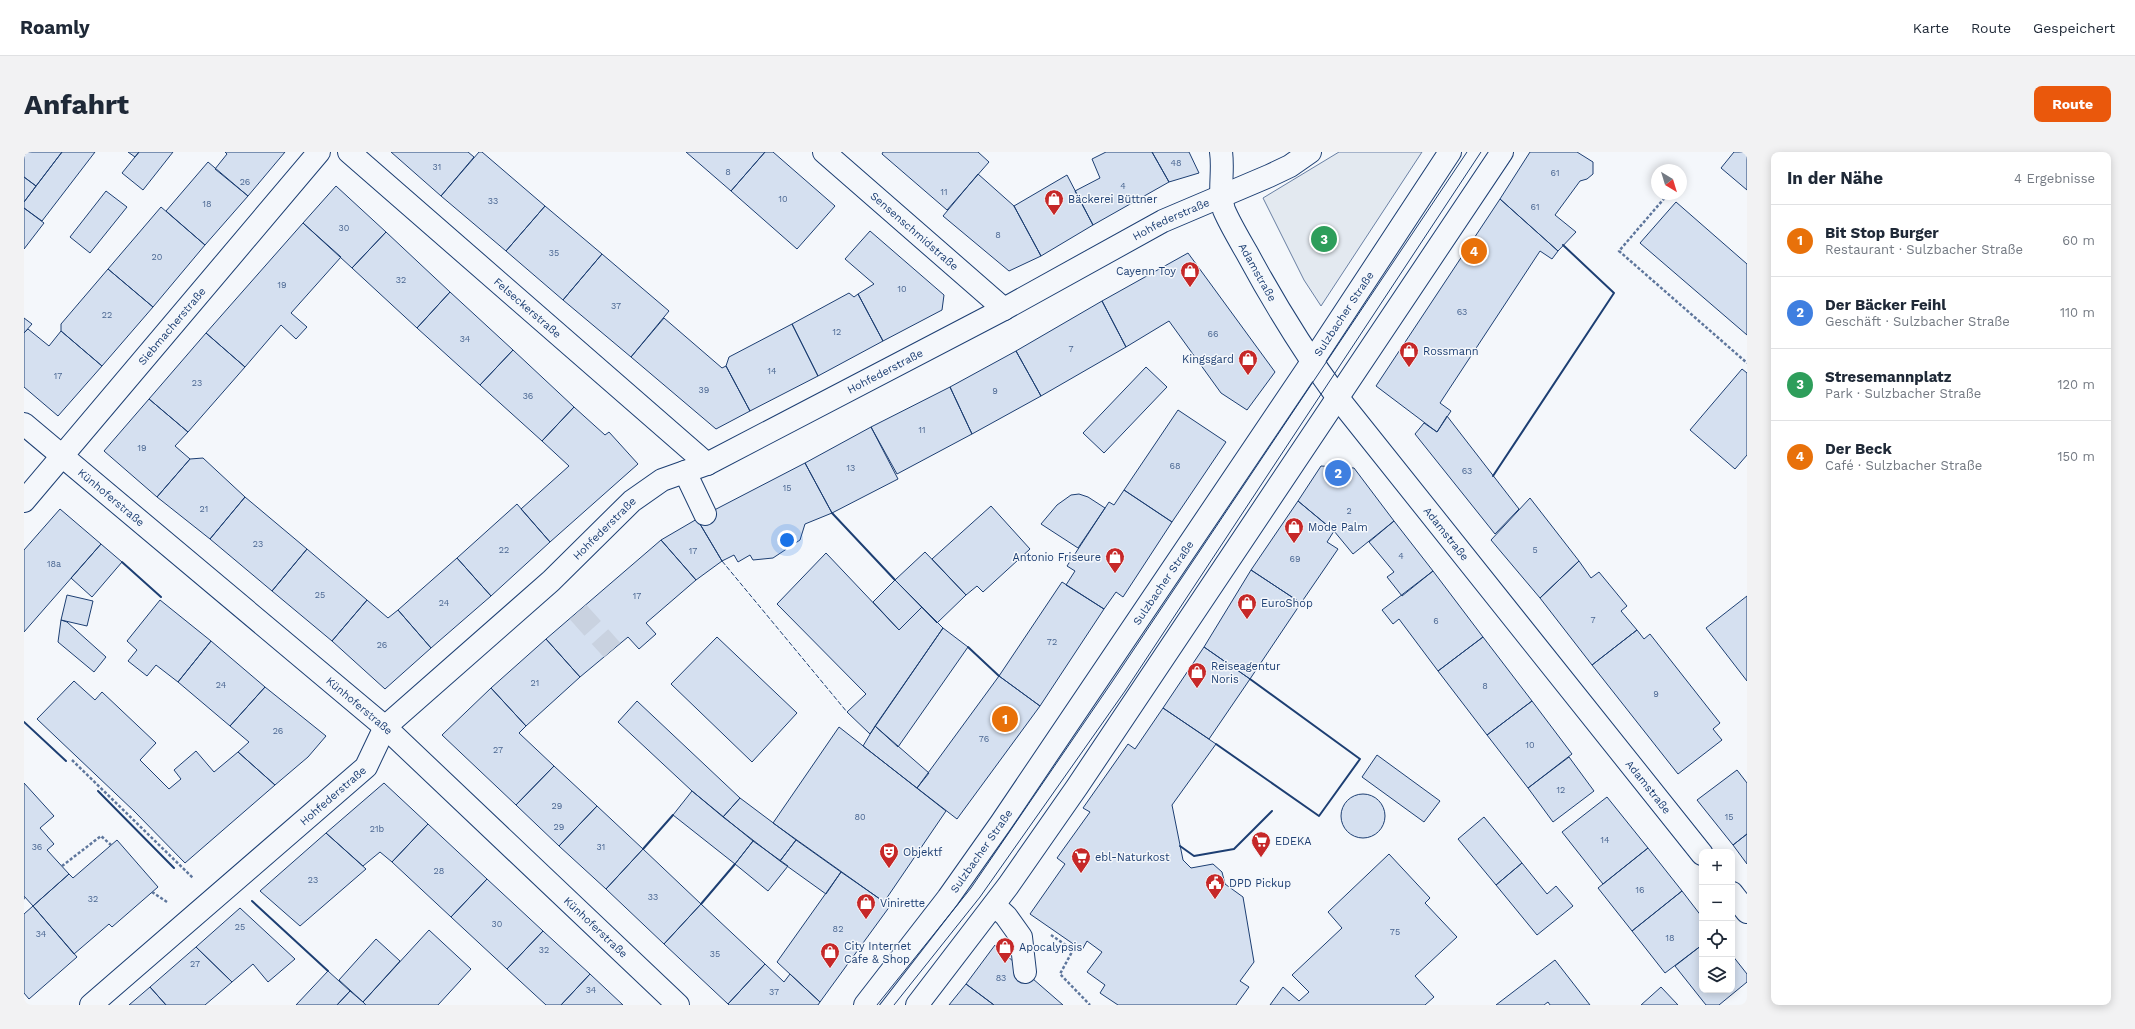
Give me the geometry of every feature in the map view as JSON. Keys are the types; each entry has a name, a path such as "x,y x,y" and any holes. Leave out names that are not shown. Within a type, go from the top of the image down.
{"street":[{"name":"Siebmacherstraße","path":"24,501 319,152"},
{"name":"Felseckerstraße","path":"349,152 707,464"},
{"name":"Sensenschmidstraße","path":"824,152 1004,310"},
{"name":"Adamstraße","path":"1221,152 1223,166 1221,195 1224,210 1257,273 1312,362 1338,398 1699,850"},
{"name":"Hohfederstraße","path":"91,1005 366,767 385,727 551,581 632,501 662,480 707,464 1004,310 1163,221 1290,166 1310,152"},
{"name":"Sulzbacher Straße","path":"865,1005 948,898 997,829 1312,362 1450,152"},
{"path":"917,1005 994,905 1077,787 1338,398 1365,354 1502,152"},
{"name":"Künhoferstraße","path":"24,424 385,727 678,1005"},
{"path":"685,472 705,514"},
{"path":"1735,897 1747,912"},
{"path":"994,905 1006,916 1021,937 1025,972"}],"path":[{"path":"1663,200 1619,250 1747,363"},
{"path":"72,760 214,898"},
{"path":"62,866 101,836 111,845"},
{"path":"1048,934 1073,950 1060,974 1090,1005"}],"shaded area":[{"path":"1339,152 1422,152 1321,306 1304,280 1263,198"}],"building":[{"path":"27,152 62,152 36,186 24,177 24,156"},
{"path":"62,152 95,152 42,221 24,208 24,202"},
{"path":"128,152 139,152 135,157"},
{"path":"139,152 173,152 143,190 122,173"},
{"path":"225,152 285,152 248,196 215,169 227,154"},
{"path":"391,152 468,152 474,157 441,196"},
{"path":"479,152 482,152 545,206 506,251 441,196"},
{"path":"686,152 765,152 731,191"},
{"path":"765,152 773,152 835,206 797,249 731,191"},
{"path":"883,152 978,152 989,162 947,210 882,154"},
{"path":"1106,152 1152,152 1169,182 1093,225 1075,191 1100,178 1092,159"},
{"path":"1152,152 1189,152 1199,173 1169,182"},
{"path":"1530,152 1577,152 1593,162 1593,174 1587,179 1580,181 1555,215 1576,232 1558,251 1500,199"},
{"path":"1734,152 1747,152 1747,190 1721,168"},
{"path":"208,162 248,196 205,245 166,211"},
{"path":"978,174 1014,206 1041,256 1009,271 943,216"},
{"name":"Bäckerei Büttner","path":"1067,175 1093,225 1041,256 1014,206"},
{"path":"24,177 36,186 24,202"},
{"path":"336,186 386,232 352,268 303,223"},
{"path":"106,191 127,207 90,253 70,237"},
{"path":"1500,199 1558,251 1552,259 1540,251 1440,403 1451,411 1437,432 1376,386"},
{"path":"1676,202 1747,264 1747,335 1640,243"},
{"path":"545,206 602,254 563,300 506,251"},
{"path":"161,207 205,245 153,307 108,269"},
{"path":"24,208 44,223 24,249"},
{"path":"303,223 341,257 291,313 307,327 296,339 281,325 245,367 206,333"},
{"path":"870,231 944,295 942,310 883,341 858,294 874,284 845,259"},
{"path":"386,232 450,292 417,328 352,268"},
{"path":"1188,253 1275,372 1247,410 1221,393 1169,321 1126,347 1102,301"},
{"path":"602,254 669,311 631,357 563,300"},
{"path":"108,269 153,307 102,366 61,331 61,324"},
{"path":"450,292 513,350 480,385 417,328"},
{"path":"849,293 854,297 858,294 883,341 818,376 792,324"},
{"path":"1102,301 1126,347 1041,396 1016,351"},
{"path":"24,318 32,324 24,333"},
{"path":"664,318 722,368 726,366 750,411 716,429 631,357"},
{"path":"792,324 818,376 750,411 726,366 729,357"},
{"path":"28,329 49,346 61,331 102,366 58,416 24,387 24,333"},
{"path":"206,333 245,367 188,432 149,399"},
{"path":"513,350 574,407 542,441 480,385"},
{"path":"1016,351 1041,396 972,434 950,387"},
{"path":"1146,367 1167,387 1104,453 1083,433"},
{"path":"1742,369 1747,373 1747,455 1735,469 1690,430"},
{"path":"950,387 972,434 897,474 871,427"},
{"path":"149,399 188,432 175,446 190,459 157,497 104,451"},
{"path":"574,407 605,435 609,432 638,464 550,542 521,509 569,466 542,441"},
{"path":"1178,410 1226,442 1172,522 1124,490"},
{"path":"1447,416 1519,509 1495,534 1415,434 1424,423 1437,432"},
{"path":"871,427 898,479 832,513 805,463"},
{"path":"203,458 245,497 210,539 157,497 190,459"},
{"path":"805,463 832,513 805,524 800,540 773,558 753,560 750,555 738,562 734,555 722,561 697,519"},
{"path":"1321,466 1354,468 1394,521 1353,554 1334,531 1298,501"},
{"path":"1124,490 1172,522 1123,597 1116,592 1104,609 1066,585 1075,571 1067,566 1109,502 1114,505"},
{"path":"1079,494 1088,497 1105,508 1078,548 1041,524 1057,505 1071,495"},
{"path":"245,497 307,549 272,591 210,539"},
{"path":"1530,498 1579,561 1540,598 1491,540"},
{"path":"1298,501 1334,531 1327,542 1338,549 1301,603 1251,570"},
{"path":"517,504 550,542 491,596 457,558"},
{"path":"991,506 1030,549 983,592 977,586 966,595 932,559"},
{"path":"60,509 101,544 24,632 24,550"},
{"path":"697,519 722,561 696,580 661,540"},
{"path":"1394,521 1433,571 1402,596 1387,577 1394,572 1369,542"},
{"path":"661,540 696,580 646,623 656,634 639,649 628,637 580,677 546,639"},
{"path":"101,544 122,562 92,597 71,578"},
{"path":"307,549 367,600 332,641 272,591"},
{"path":"925,552 966,595 937,623 895,580"},
{"path":"826,553 899,630 922,607 943,628 870,734 847,712 866,694 777,604"},
{"path":"457,558 491,596 431,648 398,610"},
{"path":"1579,561 1591,578 1599,572 1627,606 1621,611 1637,630 1592,665 1540,598"},
{"path":"1251,570 1301,603 1250,679 1204,647"},
{"path":"1433,571 1483,637 1438,671 1399,619 1393,624 1382,610"},
{"path":"895,580 922,607 899,630 873,602"},
{"path":"1062,582 1104,609 1040,706 999,676"},
{"path":"67,595 93,601 87,626 61,620"},
{"path":"1747,596 1747,681 1706,628"},
{"path":"160,600 211,641 178,682 156,665 147,676 128,661 137,650 127,641"},
{"path":"367,600 388,618 398,610 431,648 385,689 332,641"},
{"path":"61,620 67,622 106,657 94,672 58,642"},
{"path":"943,628 968,647 898,747 875,726"},
{"path":"1637,630 1644,639 1650,634 1720,723 1713,729 1722,740 1678,774 1592,665"},
{"path":"717,637 797,713 752,762 671,684"},
{"path":"1483,637 1532,701 1487,735 1438,671"},
{"path":"546,639 580,677 526,726 491,688"},
{"path":"211,641 265,687 230,726 178,682"},
{"path":"1204,647 1250,679 1209,739 1163,708"},
{"path":"999,676 1040,706 957,819 917,788"},
{"path":"74,681 95,700 102,692 156,743 140,760 169,789 181,779 174,770 196,751 214,772 238,752 275,785 185,863 135,812 37,719"},
{"path":"265,687 326,736 308,757 275,785 238,752 249,742 230,726"},
{"path":"491,688 526,726 519,733 554,766 516,805 442,735"},
{"path":"637,701 740,798 723,817 692,791 618,722"},
{"path":"1532,701 1572,754 1528,788 1487,735"},
{"path":"1163,708 1216,744 1172,805 1183,860 1191,868 1213,864 1222,872 1225,884 1243,897 1254,962 1240,981 1249,987 1236,1005 1118,1005 1100,993 1105,985 1087,972 1102,952 1087,941 1082,950 1030,914 1065,864 1057,858 1090,812 1083,808 1128,744 1135,749"},
{"path":"875,726 929,773 917,788 863,746"},
{"path":"839,727 946,811 884,902 773,823"},
{"path":"1377,755 1440,801 1424,822 1362,777"},
{"path":"1569,757 1594,791 1553,822 1528,788"},
{"path":"554,766 597,806 559,846 516,805"},
{"path":"1737,770 1747,783 1747,834 1733,845 1697,800"},
{"path":"24,783 54,816 40,828 54,844 47,850 69,874 33,906 24,896"},
{"path":"384,783 428,824 392,862 380,852 363,866 326,833"},
{"path":"692,791 753,841 735,864 673,815"},
{"path":"1359,794 1367,794 1379,800 1385,812 1385,820 1379,832 1367,838 1359,838 1347,832 1341,820 1341,812 1347,800"},
{"path":"1607,797 1648,848 1603,884 1562,832"},
{"path":"740,798 796,840 780,861 723,817"},
{"path":"597,806 643,849 606,889 559,846"},
{"path":"1484,817 1522,863 1496,885 1458,839"},
{"path":"428,824 487,879 451,917 392,862"},
{"path":"326,833 366,869 300,926 260,891"},
{"path":"1747,834 1747,864 1733,845"},
{"path":"117,840 158,887 112,927 109,924 74,954 33,906 69,874 73,878"},
{"path":"796,840 841,872 826,894 780,861"},
{"path":"753,841 788,866 768,891 735,864"},
{"path":"1648,848 1682,891 1632,931 1598,888"},
{"path":"643,849 701,904 664,944 606,889"},
{"path":"1389,854 1430,898 1425,903 1457,937 1415,976 1434,997 1425,1005 1270,1005 1283,987 1299,1001 1309,992 1292,975 1342,928 1328,912"},
{"path":"1522,863 1547,894 1556,886 1573,906 1537,935 1496,885"},
{"path":"841,872 890,906 820,1002 777,962"},
{"path":"487,879 543,931 507,969 451,917"},
{"path":"1682,891 1699,913 1699,947 1665,973 1632,931"},
{"path":"701,904 765,964 728,1004 664,944"},
{"path":"33,906 77,957 29,999 24,993 24,914"},
{"path":"240,908 295,959 268,982 253,964 232,982 196,947"},
{"path":"429,930 471,969 438,1005 366,1005 363,1002"},
{"path":"543,931 590,974 561,1005 546,1005 507,969"},
{"path":"376,939 400,961 363,1002 339,980"},
{"path":"995,945 1063,1005 994,1005 966,984"},
{"path":"196,947 232,982 205,1005 166,1005 150,987"},
{"path":"1699,947 1699,993 1734,993 1719,1005 1706,1005 1675,966"},
{"path":"1735,959 1747,974 1747,982 1735,992"},
{"path":"1555,960 1590,1005 1550,1005 1548,1002 1544,1005 1496,1005"},
{"path":"765,964 784,982 790,974 820,1002 818,1005 729,1005 728,1004"},
{"path":"328,971 350,991 337,1005 296,1005"},
{"path":"590,974 623,1005 561,1005"},
{"path":"966,984 994,1005 949,1005"},
{"path":"150,987 166,1005 129,1005"},
{"path":"1661,987 1678,1005 1641,1005"},
{"path":"350,991 363,1002 366,1005 337,1005"}],"tunnel":[{"path":"578,612 612,650"}],"tram line":[{"path":"877,1005 971,888 1112,682 1467,152"},
{"path":"894,1005 980,897 1125,691 1481,152"}],"fence":[{"path":"722,561 847,712"}],"wall":[{"path":"1493,476 1614,293 1563,245"},
{"path":"832,513 895,580"},
{"path":"122,562 161,597"},
{"path":"968,647 999,676"},
{"path":"1216,744 1319,816 1360,759 1250,679"},
{"path":"24,722 66,761"},
{"path":"98,791 174,868"},
{"path":"1180,846 1194,856 1234,849 1272,811"},
{"path":"643,849 673,815"},
{"path":"701,904 735,864"},
{"path":"252,901 328,971"}],"place":[{"name":"Bäckerei Büttner","path":"1054,216"},
{"name":"Stresemannplatz","path":"1324,239"},
{"name":"Der Beck","path":"1474,251"},
{"name":"Cayenn Toy","path":"1190,288"},
{"name":"Rossmann","path":"1409,368"},
{"name":"Kingsgard","path":"1248,376"},
{"name":"Der Bäcker Feihl","path":"1338,473"},
{"name":"Mode Palm","path":"1294,544"},
{"name":"Antonio Friseure","path":"1115,574"},
{"name":"EuroShop","path":"1247,620"},
{"name":"Reiseagentur Noris","path":"1197,689"},
{"name":"Bit Stop Burger","path":"1005,719"},
{"name":"EDEKA","path":"1261,858"},
{"name":"Objektf","path":"889,869"},
{"name":"ebl-Naturkost","path":"1081,874"},
{"name":"DPD Pickup","path":"1215,900"},
{"name":"Vinirette","path":"866,920"},
{"name":"Apocalypsis","path":"1005,964"},
{"name":"City Internet Cafe & Shop","path":"830,969"}]}
